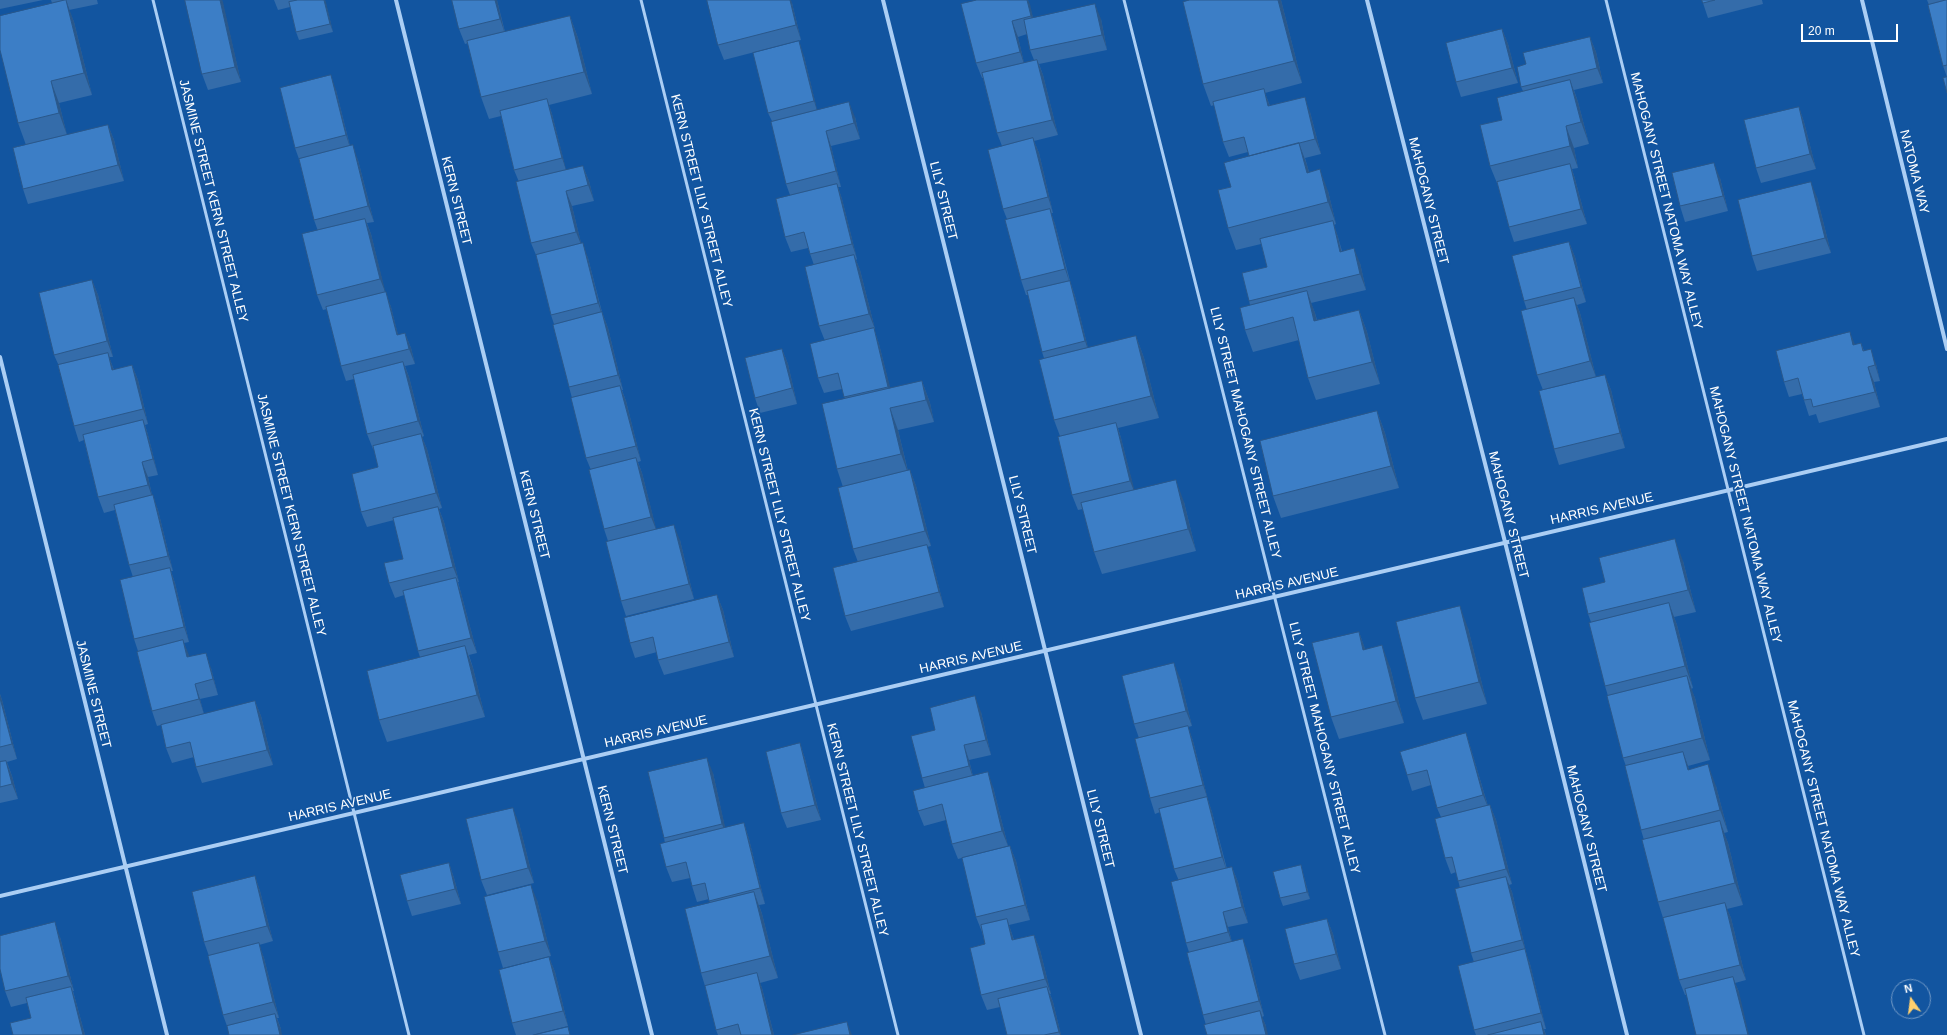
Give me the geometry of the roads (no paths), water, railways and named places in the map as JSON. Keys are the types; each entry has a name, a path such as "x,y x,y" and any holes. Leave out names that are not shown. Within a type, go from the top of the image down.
{"street":[{"name":"KERN STREET","path":"396,0 652,1035"},
{"name":"LILY STREET","path":"883,0 1141,1035"},
{"name":"MAHOGANY STREET","path":"1367,0 1505,542 1627,1035"},
{"name":"NATOMA WAY","path":"1862,0 1947,348"},
{"name":"JASMINE STREET","path":"0,357 168,1035"},
{"name":"HARRIS AVENUE","path":"0,896 1947,439"}],"lane":[{"name":"JASMINE STREET KERN STREET ALLEY","path":"153,0 409,1035"},
{"name":"KERN STREET LILY STREET ALLEY","path":"641,0 898,1035"},
{"name":"LILY STREET MAHOGANY STREET ALLEY","path":"1124,0 1276,596 1385,1035"},
{"name":"MAHOGANY STREET NATOMA WAY ALLEY","path":"1606,0 1864,1035"}]}
